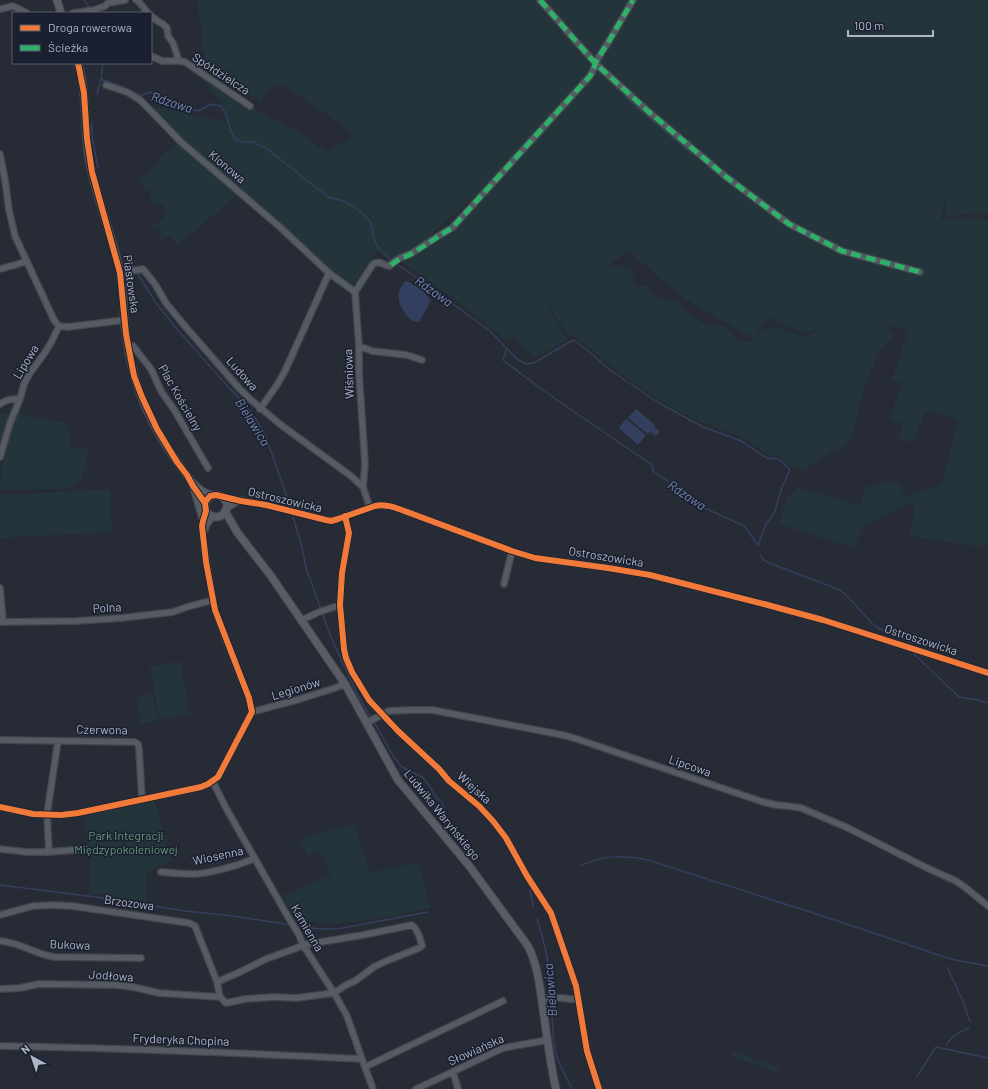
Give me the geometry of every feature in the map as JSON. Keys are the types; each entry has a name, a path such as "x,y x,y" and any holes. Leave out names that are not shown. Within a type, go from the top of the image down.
{"main road":[{"path":"57,0 61,12"},
{"name":"Piastowska","path":"78,64 84,93 87,139 92,176 120,273 128,345 135,379 148,411 163,440 205,503"},
{"name":"Piastowska","path":"187,475 208,495 213,495"},
{"path":"213,495 222,497 226,502 226,510 223,514 215,516 209,514 206,511 205,503 208,498 213,495"},
{"name":"Ludwika Waryńskiego","path":"226,510 237,532 271,576 371,720 393,772 401,784 470,867 528,946 549,998 548,1040 556,1089"},
{"name":"Ludwika Waryńskiego","path":"215,516 237,532"}],"street":[{"path":"83,12 94,10 106,3 125,0"},
{"path":"136,0 147,12"},
{"path":"540,0 595,63 649,112 725,176 789,224 842,251 920,272"},
{"path":"355,292 373,264 379,262 388,266 452,228 590,76 594,70 595,63 633,0"},
{"path":"0,9 13,6 26,12"},
{"path":"152,17 167,28 168,36 173,43 179,61 162,61 152,56"},
{"name":"Spółdzielcza","path":"179,61 185,62 250,106"},
{"name":"Klonowa","path":"106,85 127,92 140,100 181,142 281,228 329,273 355,292"},
{"path":"0,154 2,181 15,236 54,320 59,326 67,328 125,320"},
{"path":"0,269 27,261"},
{"name":"Ludowa","path":"120,273 144,269 166,303 238,387 260,409 281,426 351,476 363,488"},
{"path":"260,409 285,371 329,273"},
{"name":"Wiśniowa","path":"355,292 359,346 358,372 364,459 363,488 370,508"},
{"name":"Lipowa","path":"0,457 24,384 30,372 44,354 59,326"},
{"name":"Plac Kościelny","path":"128,345 133,346 151,369 161,390 176,411 208,468"},
{"path":"359,346 422,360"},
{"path":"0,404 5,400 20,399"},
{"name":"Piastowska","path":"193,486 203,521"},
{"name":"Ostroszowicka","path":"222,497 266,504 331,521 380,504 399,509 512,551 536,558 650,575 823,620 988,673"},
{"name":"Ostroszowicka","path":"226,510 235,503 241,501"},
{"path":"0,807 33,814 61,815 78,813 201,787 213,782 218,777 252,712 249,698 215,610 206,562 203,535 203,521 206,511"},
{"path":"203,535 207,524 215,516"},
{"name":"Wiejska","path":"345,516 348,533 342,573 340,605 344,648 346,658 352,672 369,700 398,731 414,747 427,757 449,781 479,806 493,821 506,838 527,876 551,913 576,986 586,1051 599,1089"},
{"path":"504,584 512,551"},
{"path":"0,588 1,622"},
{"name":"Polna","path":"1,622 77,621 133,617 173,612 213,600"},
{"path":"302,620 340,605"},
{"name":"Legionów","path":"252,712 275,707 345,684"},
{"name":"Lipcowa","path":"371,720 394,710 432,710 577,739 763,802 801,808 846,827 948,877 966,888 988,906"},
{"name":"Czerwona","path":"0,740 135,742 138,744 140,749 142,800"},
{"path":"49,852 47,814 58,741"},
{"name":"Kamienna","path":"213,782 226,808 303,944 347,1016 373,1089"},
{"path":"0,849 27,852 85,849"},
{"name":"Wiosenna","path":"161,872 194,874 205,873 248,862 254,858"},
{"name":"Brzozowa","path":"0,915 32,906 53,905 72,906 189,923 195,926 217,982 220,997"},
{"path":"217,982 266,959 294,950 303,944 363,935 412,925 417,930 422,946 374,967 355,981 334,993"},
{"name":"Bukowa","path":"0,941 14,943 46,956 141,958"},
{"name":"Jodłowa","path":"0,989 20,988 44,984 116,985 133,987 158,994 220,997 226,1003 245,999 274,997 296,998 334,993"},
{"path":"549,998 578,999"},
{"path":"365,1068 503,1001"},
{"name":"Słowiańska","path":"416,1089 508,1047 548,1040"},
{"name":"Fryderyka Chopina","path":"0,1046 167,1050 362,1059"},
{"path":"453,1072 458,1089"}],"green space":[{"path":"198,0 988,0 988,214 973,213 948,217 946,213 945,195 941,219 988,219 988,546 966,545 910,536 915,501 864,526 853,548 779,524 788,496 798,487 860,506 866,487 896,480 906,496 941,484 959,420 925,411 913,443 897,438 903,424 889,419 902,384 892,380 908,330 876,322 889,328 894,335 880,350 874,363 861,399 853,433 847,444 824,456 803,471 789,466 779,455 769,456 745,439 701,422 673,408 632,382 573,335 569,335 557,320 550,307 548,308 568,340 535,357 513,338 506,340 458,302 400,261 448,231 479,199 476,195 420,245 398,255 392,261 389,261 378,250 352,287 302,243 300,245 207,165 151,111 155,107 228,122 225,112 220,106 221,102 190,65 250,106 285,124 326,152 353,137 350,131 296,93 282,85 274,86 260,103 205,61","holes":["629,251 664,282 694,305 753,338 767,317 806,334 821,327 815,332 804,337 774,326 758,333 749,343 733,336 723,326 705,324 689,314 676,302 661,298 652,293 647,286 636,285 630,267 614,266 604,268"]},
{"path":"178,144 237,194 194,232 177,244 169,235 161,240 159,236 162,234 159,228 154,230 152,226 166,216 162,209 165,208 164,204 161,205 159,203 153,205 149,189 144,189 137,178 145,174 160,162 158,158"},
{"path":"16,413 67,423 71,447 88,449 85,469 81,479 77,483 71,487 63,489 0,490 3,460"},
{"path":"0,414 9,415 0,450"},
{"path":"110,489 112,532 0,538 0,495"},
{"path":"180,661 190,714 160,720 150,667"},
{"path":"152,693 158,720 141,724 136,697"},
{"name":"Park Integracji Międzypokoleniowej","path":"155,800 171,860 149,871 146,877 146,902 90,893 90,854 82,816"},
{"path":"354,823 370,873 418,862 431,908 369,920 333,924 297,921 282,896 331,875 319,851 308,856 300,839"},
{"path":"734,1052 778,1066 779,1069 775,1072 732,1056"}],"water":[{"path":"406,281 420,289 431,301 419,322 412,321 408,317 399,302 399,291"},
{"path":"636,409 660,431 656,436 650,432 648,434 628,418"},
{"path":"626,419 646,435 638,445 619,428"}],"waterway":[{"name":"Bielawica","path":"84,0 90,8"},
{"path":"569,38 593,65"},
{"name":"Rdzawa","path":"97,94 103,64"},
{"path":"596,68 640,110 692,154"},
{"name":"Rdzawa","path":"101,79 139,95 150,92 168,103 198,111 211,104 220,106 225,112 231,132 236,140 253,142 266,148 328,197 346,202 361,212 370,221 375,242 380,250 392,261 490,331 517,359 526,364 534,363 573,340 610,370 659,403 701,426 741,441 767,458 781,461 790,470 782,487 775,511 766,524 758,545"},
{"name":"Bielawica","path":"92,122 92,137 98,167"},
{"name":"Bielawica","path":"131,263 134,268"},
{"name":"Bielawica","path":"136,271 156,303 175,327 242,401 255,418 266,437 291,509"},
{"name":"Rdzawa","path":"507,348 503,360 541,389 652,465 653,471 698,505 744,526 758,545"},
{"name":"Bielawica","path":"292,513 302,547 306,568 321,609"},
{"name":"Rdzawa","path":"760,555 769,563 840,590 874,625 885,631 902,636 911,646"},
{"name":"Bielawica","path":"322,613 330,635 357,694 371,718"},
{"name":"Rdzawa","path":"913,650 914,654 959,697 988,703"},
{"name":"Bielawica","path":"374,722 390,751 402,767 422,777 429,785 435,796 442,803 444,808"},
{"path":"582,865 598,859 614,857 630,857 648,860 841,922 950,959 988,966"},
{"path":"0,885 292,925"},
{"name":"Bielawica","path":"530,890 533,906"},
{"path":"295,926 337,929 428,912"},
{"name":"Bielawica","path":"537,919 549,968 552,993 553,1034 556,1055 572,1089"},
{"path":"947,967 962,999 970,1022"},
{"path":"947,1044 959,1032 969,1028"},
{"path":"917,1076 936,1047 988,1058"}],"marked path":[{"path":"540,0 595,63 649,112 725,176 789,224 842,251 920,272"},
{"path":"391,265 452,228 590,76 597,60 633,0"}],"cycle path":[{"path":"78,64 84,93 87,139 92,172 120,273 126,334 134,376 157,429 205,503"},
{"path":"0,807 33,814 61,815 78,813 201,787 218,777 252,712 249,698 215,610 206,562 202,526 206,511 205,503 210,496 216,495 266,505 331,521 375,506 390,506 535,558 650,575 823,620 988,673"},
{"path":"345,516 349,533 342,573 340,605 344,649 352,672 369,700 398,731 439,769 449,781 479,806 493,821 506,838 527,876 551,913 576,986 587,1051 599,1089"}]}
